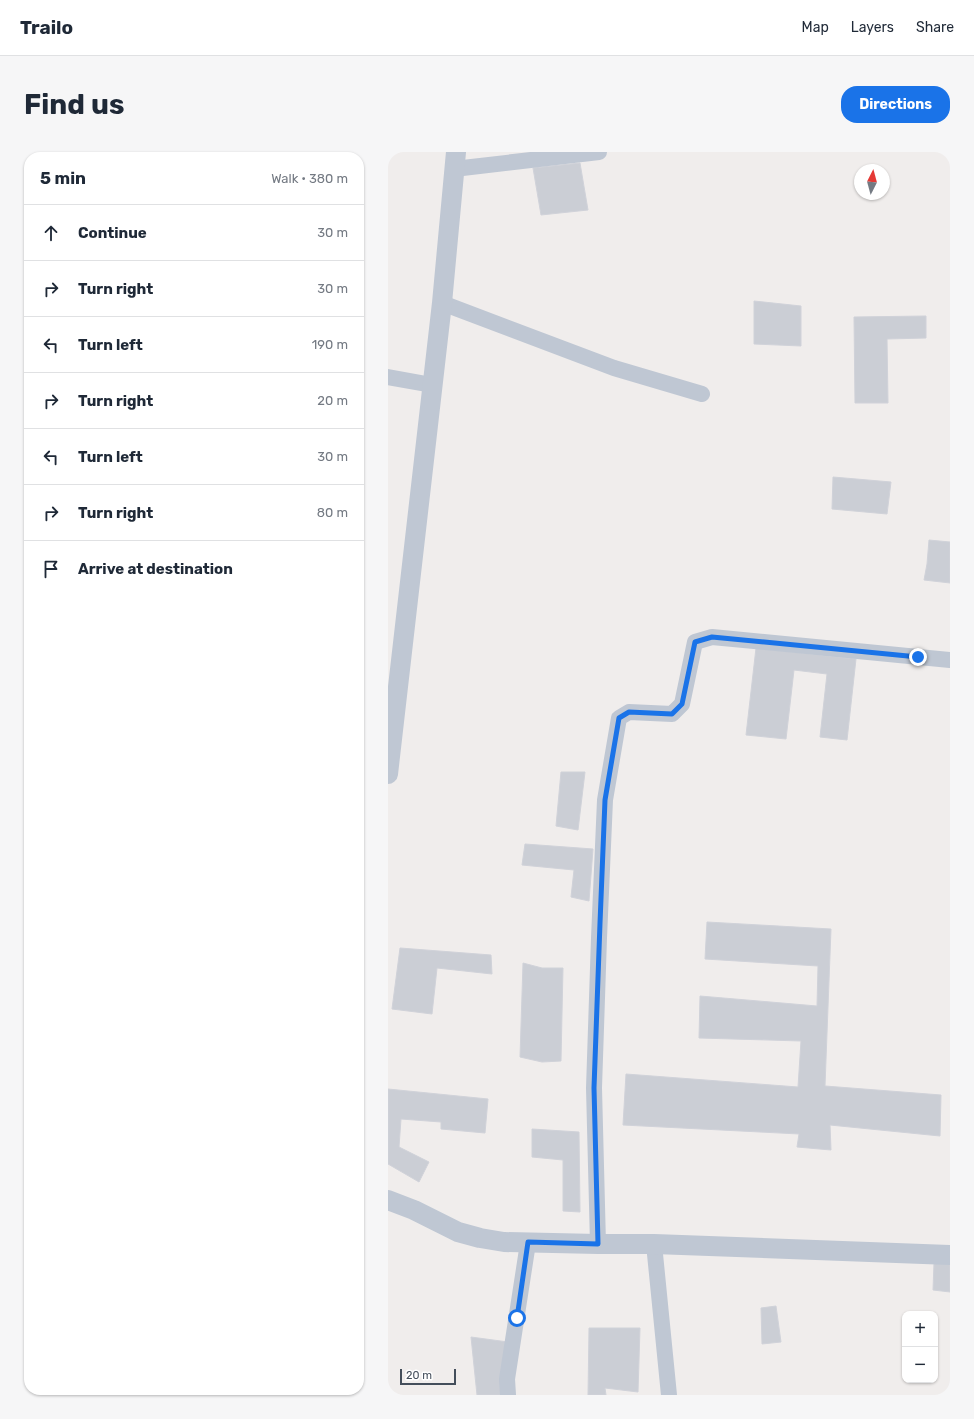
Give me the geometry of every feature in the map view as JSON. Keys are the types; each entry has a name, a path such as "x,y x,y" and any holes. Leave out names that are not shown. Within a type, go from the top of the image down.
{"street":[{"path":"388,774 442,303 455,160 599,152"},
{"path":"442,303 614,368 702,394"},
{"path":"388,377 432,385"},
{"path":"598,1244 594,1088 600,923 605,800 619,718 629,712 672,714 682,704 695,642 712,637 950,660"},
{"path":"388,1200 414,1210 458,1232 504,1242 654,1244 950,1255"},
{"path":"508,1395 507,1379 528,1242"},
{"path":"654,1244 669,1395"}],"building":[{"path":"580,163 588,210 541,215 533,168"},
{"path":"754,301 801,306 801,346 754,344"},
{"path":"926,316 926,338 887,339 888,403 855,403 854,317"},
{"path":"833,477 891,482 887,514 832,509"},
{"path":"929,540 950,542 950,583 924,580"},
{"path":"756,648 856,659 847,740 820,737 827,674 794,670 786,739 746,735"},
{"path":"561,772 585,772 578,830 556,826"},
{"path":"525,844 593,849 589,901 571,897 574,870 522,865"},
{"path":"707,922 831,929 825,1086 941,1095 940,1136 830,1125 831,1150 797,1147 799,1134 623,1125 626,1074 798,1087 801,1041 699,1038 700,996 817,1006 818,966 705,959"},
{"path":"400,948 491,955 492,974 437,968 432,1014 392,1009"},
{"path":"523,963 542,968 563,968 561,1061 542,1062 520,1057"},
{"path":"388,1089 488,1099 485,1133 441,1129 441,1122 401,1119 399,1147 429,1162 419,1182 388,1164"},
{"path":"532,1129 579,1132 580,1212 563,1211 563,1160 532,1157"},
{"path":"934,1263 950,1264 950,1292 933,1290"},
{"path":"776,1306 781,1342 762,1344 761,1308"},
{"path":"589,1328 640,1328 638,1392 605,1388 606,1395 588,1395"},
{"path":"471,1337 508,1342 503,1395 477,1395"}],"route":[{"path":"517,1318 528,1242 598,1244 594,1088 600,923 605,800 619,718 629,712 672,714 682,704 695,642 712,637 918,657"}]}
